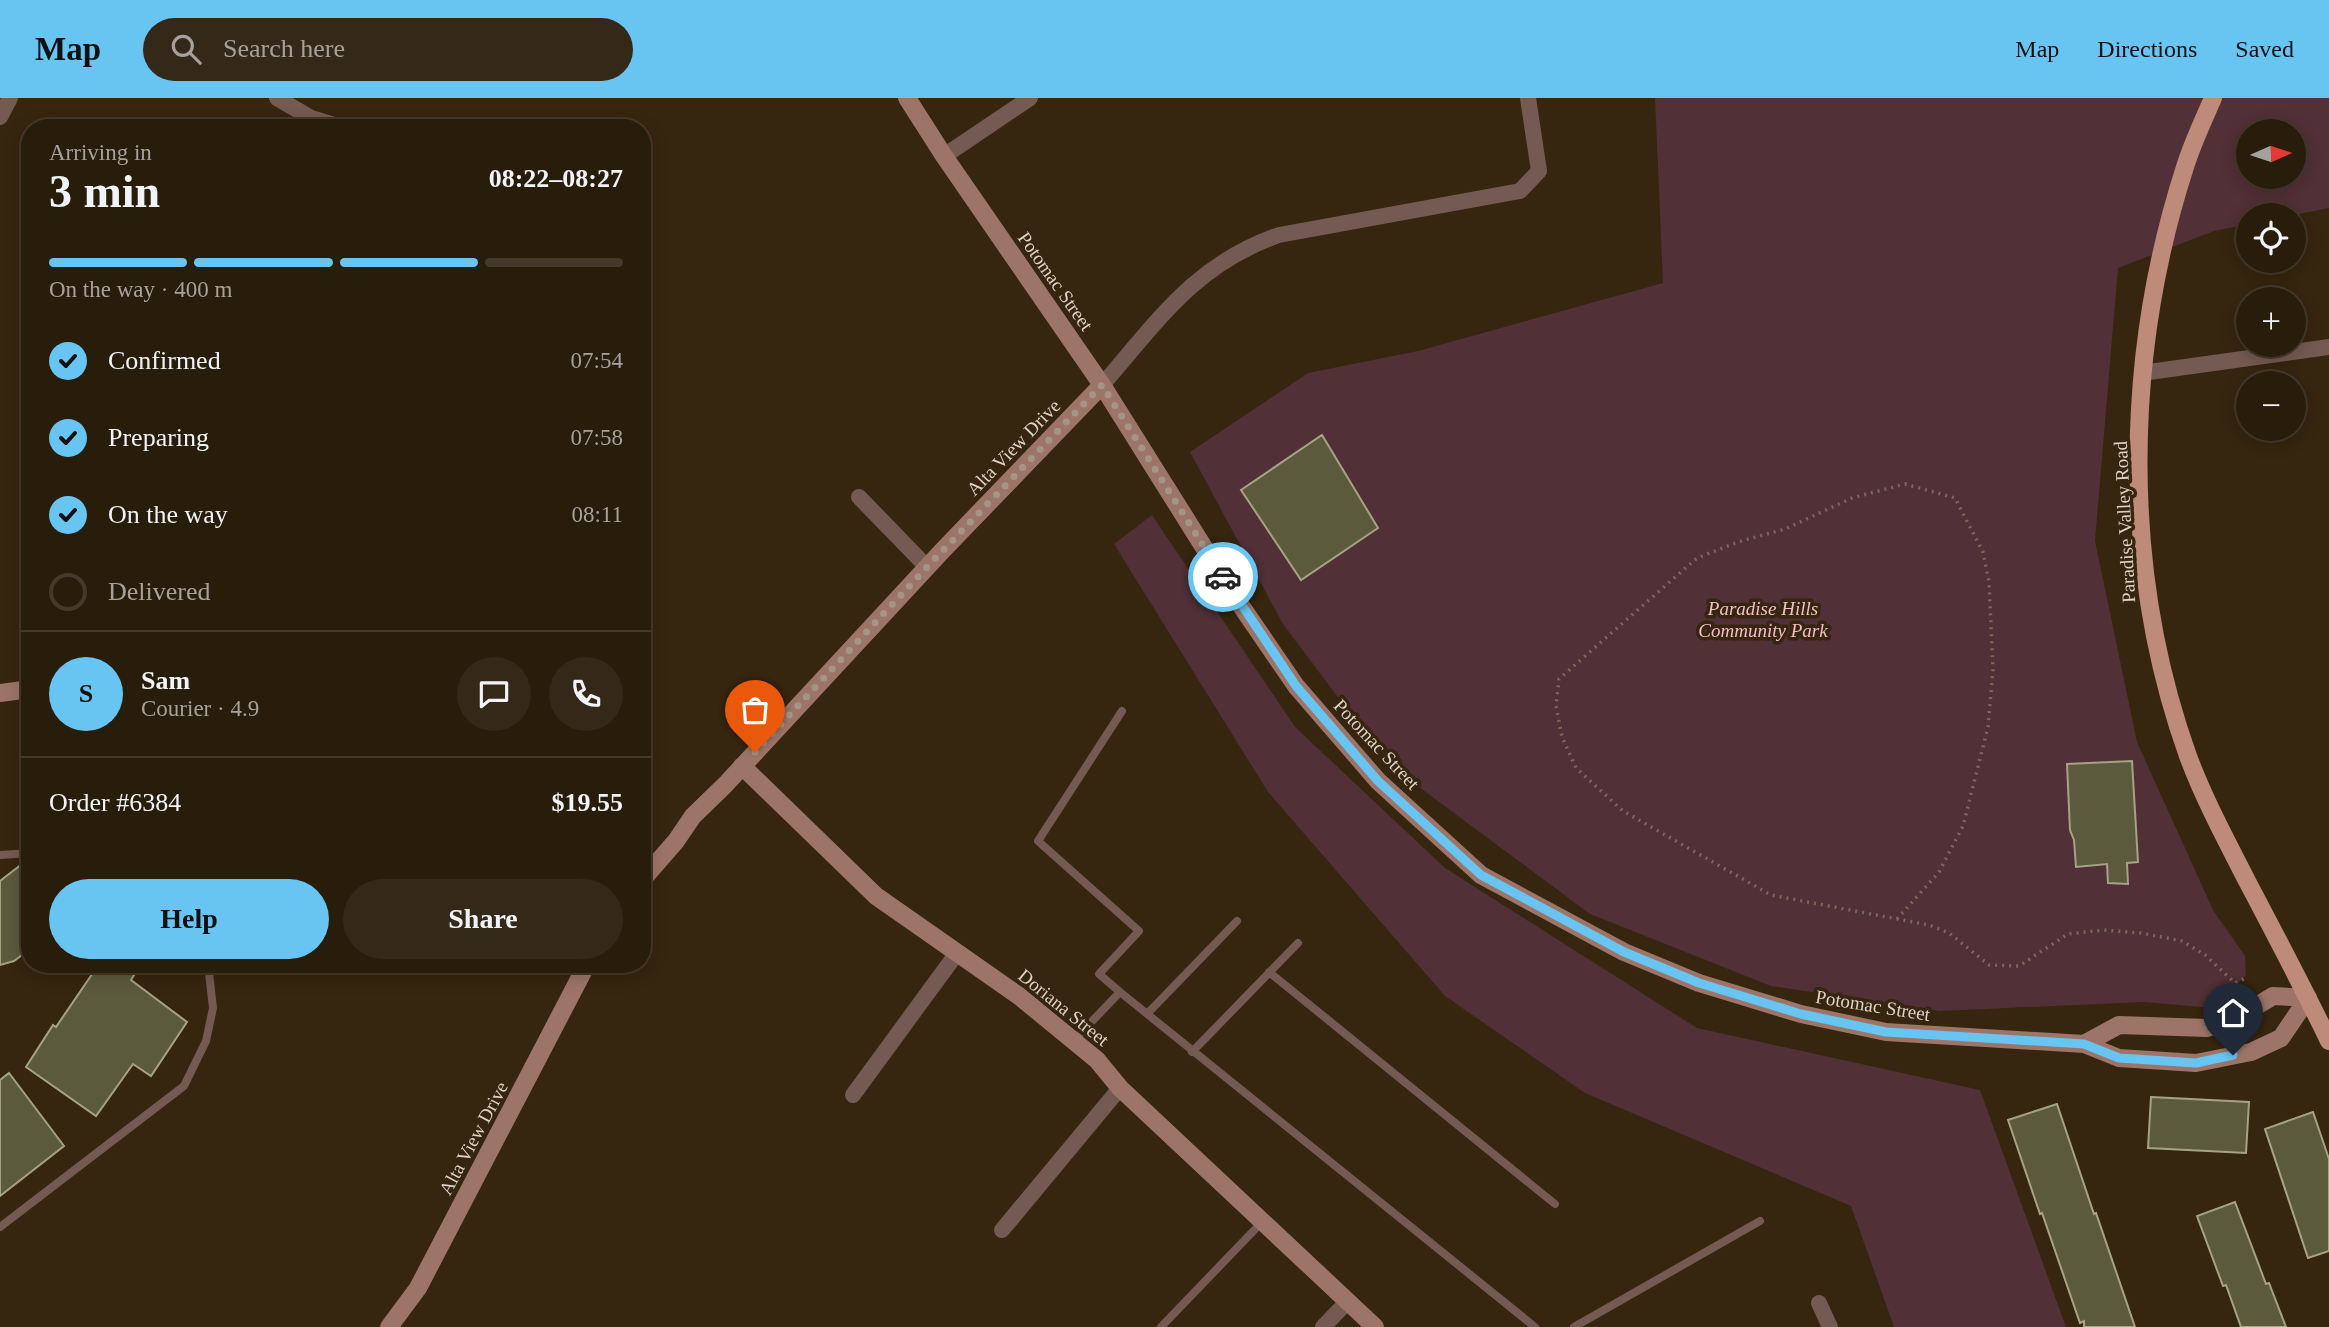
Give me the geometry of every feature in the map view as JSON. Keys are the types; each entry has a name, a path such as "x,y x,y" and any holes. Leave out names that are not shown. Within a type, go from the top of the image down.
{"main road":[{"name":"Paradise Valley Road","path":"2213,98 2186,164 2174,205 2156,284 2142,373 2138,459 2142,542 2150,616 2188,756 2218,824 2329,1041"}],"street":[{"path":"0,117 10,98"},
{"path":"277,98 314,119"},
{"name":"Potomac Street","path":"907,98 1102,385 1235,597 1296,686 1378,781 1481,875 1624,952 1699,983 1801,1014 1886,1032 2084,1044 2119,1058 2196,1063 2251,1052 2281,1038 2308,998"},
{"path":"944,156 1030,98"},
{"name":"Alta View Drive","path":"651,870 676,841 692,816 1102,385 1186,288 1226,260 1259,242 1279,235 1520,191 1539,171 1528,98"},
{"path":"2142,373 2329,347"},
{"path":"859,497 927,567"},
{"path":"0,693 21,690"},
{"name":"Doriana Street","path":"742,766 876,896 1019,996 1097,1060 1120,1088 1375,1327"},
{"path":"853,1095 957,953"},
{"name":"Alta View Drive","path":"389,1327 418,1288 582,973"},
{"path":"2084,1044 2119,1025 2207,1028 2236,1018 2273,996 2308,998"},
{"path":"1002,1230 1120,1088"},
{"path":"1323,1327 1348,1301"},
{"path":"1819,1303 1830,1327"}],"lane":[{"path":"1122,711 1038,841 1139,931 1099,974 1192,1052 1535,1327"},
{"path":"0,855 21,854"},
{"path":"1147,1014 1237,921"},
{"path":"1192,1052 1297,943"},
{"path":"1269,972 1555,1204"},
{"path":"0,1227 184,1086 206,1041 213,1008 209,973"},
{"path":"1074,1040 1120,992"},
{"path":"1574,1327 1760,1221"},
{"path":"1161,1327 1262,1222"}],"path":[{"path":"1897,919 1939,872 1964,826 1988,727 1993,670 1989,582 1983,552 1955,498 1905,484 1852,498 1785,529 1738,542 1697,558 1559,679 1556,706 1562,737 1576,768 1623,811 1771,895 1897,919 1929,925 1948,933 1989,965 2019,966 2068,934 2103,930 2141,933 2182,941 2205,955 2235,983 2249,977"}],"green space":[{"name":"Paradise Hills Community Park","path":"1655,98 2329,98 2329,208 2306,213 2306,203 2236,203 2236,227 2214,231 2118,268 2095,541 2137,742 2213,910 2245,956 2246,975 2213,1008 2144,1002 1940,1011 1771,986 1590,914 1388,764 1283,624 1190,452 1308,373 1418,351 1663,283"},
{"path":"1152,515 1295,727 1445,868 1697,1028 1980,1090 2066,1327 1894,1327 1851,1206 1585,1093 1445,996 1268,792 1114,544"}],"building":[{"path":"1322,435 1378,528 1301,580 1241,490"},
{"path":"2132,761 2138,862 2127,863 2128,884 2108,883 2107,864 2076,867 2074,840 2070,830 2067,764"},
{"path":"21,865 21,956 0,965 0,881"},
{"path":"93,973 135,973 131,980 187,1022 151,1076 133,1064 96,1116 26,1067 53,1025 56,1027"},
{"path":"9,1073 64,1146 0,1196 0,1080"},
{"path":"2151,1097 2249,1102 2246,1153 2148,1148"},
{"path":"2057,1104 2135,1327 2084,1327 2084,1321 2080,1323 2042,1213 2040,1214 2008,1120"},
{"path":"2313,1112 2329,1159 2329,1251 2308,1258 2265,1129"},
{"path":"2235,1202 2266,1284 2269,1283 2286,1327 2241,1327 2226,1285 2223,1286 2197,1216"}],"way so far":[{"path":"755,752 927,567 1102,385 1223,577"}],"route":[{"path":"1223,577 1296,686 1378,781 1481,875 1624,952 1699,983 1801,1014 1886,1032 2084,1044 2119,1058 2196,1063 2233,1055"}]}
